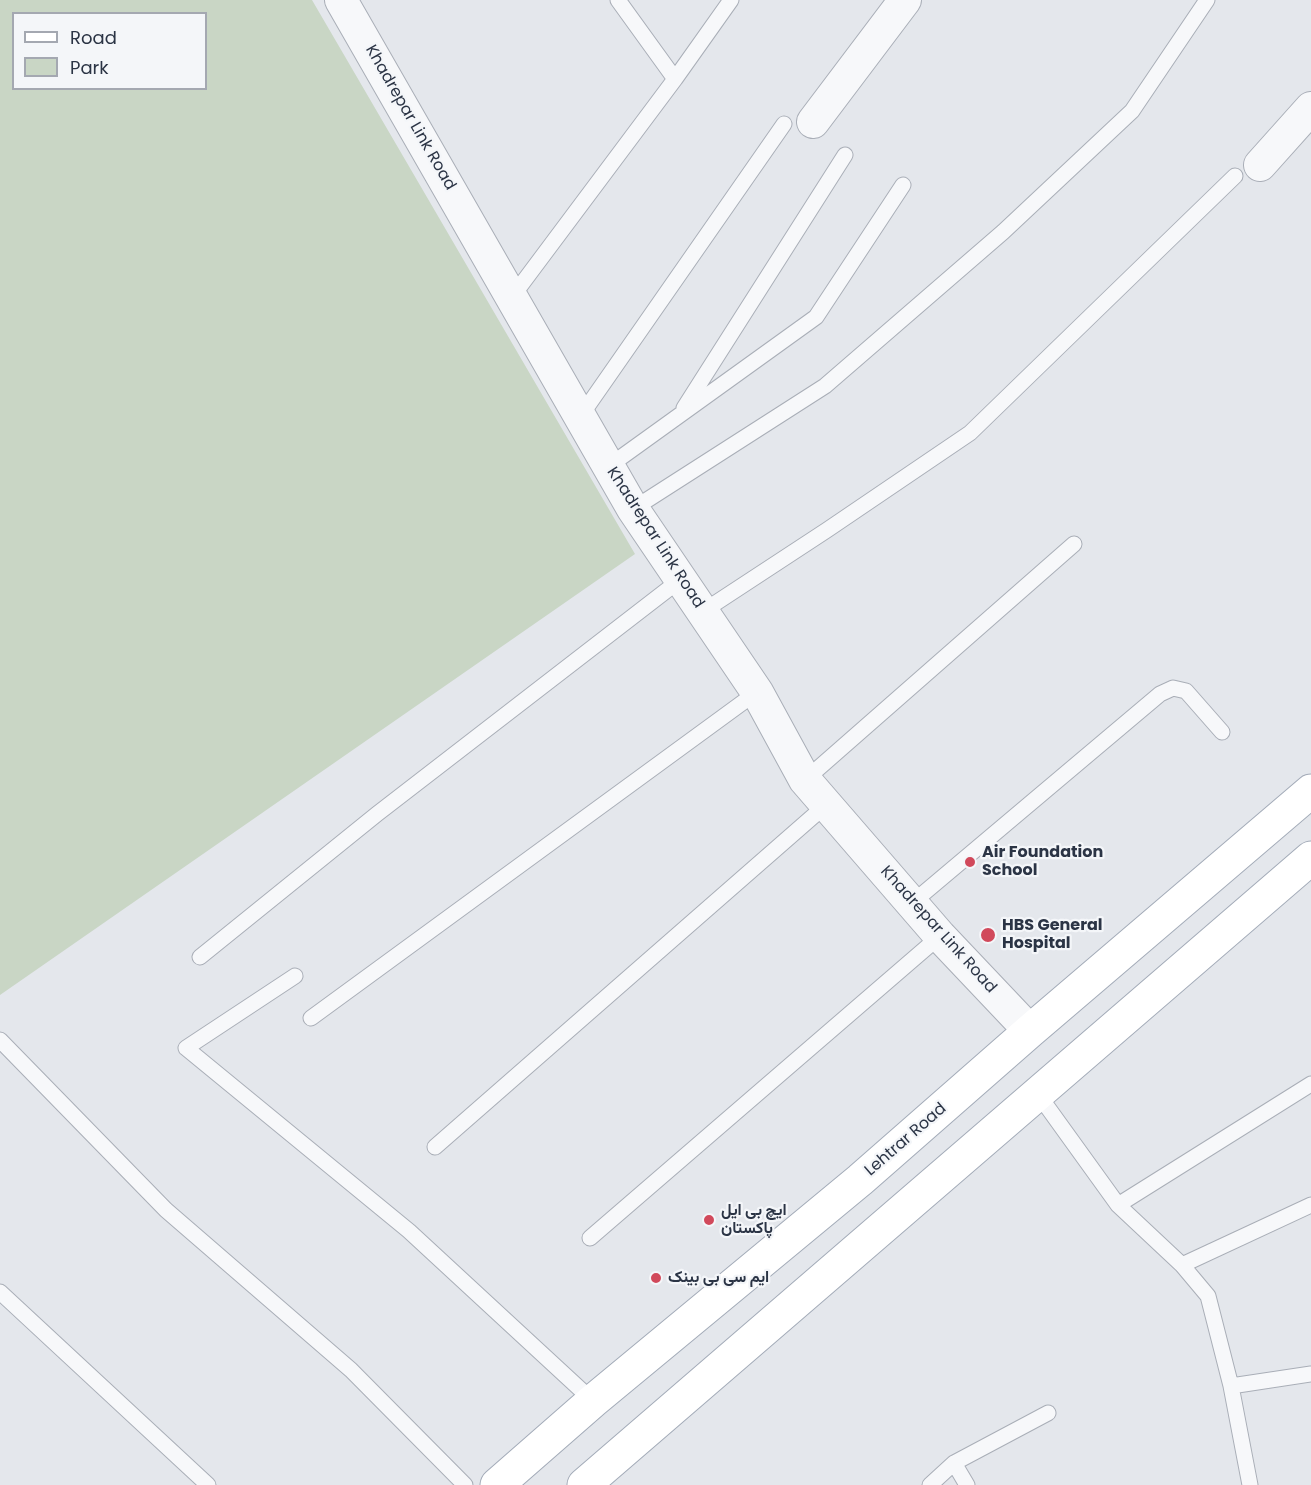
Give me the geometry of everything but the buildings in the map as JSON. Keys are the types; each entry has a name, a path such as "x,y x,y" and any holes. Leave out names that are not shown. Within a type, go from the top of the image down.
{"main road":[{"name":"Lehtrar Road","path":"497,1485 593,1401 860,1180 1311,791"},
{"path":"584,1485 1311,858"},
{"path":"860,1180 892,1219"}],"street":[{"name":"Khadrepar Link Road","path":"341,0 633,509 757,692 805,780 940,936 1030,1031"},
{"path":"798,123 904,0"},
{"path":"1248,171 1311,108"}],"lane":[{"path":"618,0 675,79"},
{"path":"512,297 675,79 731,0"},
{"path":"633,509 825,386 1003,232 1132,111 1208,0"},
{"path":"580,417 798,123"},
{"path":"680,415 844,155"},
{"path":"702,612 970,433 1248,171"},
{"path":"609,466 816,317 903,185"},
{"path":"805,780 1074,544"},
{"path":"200,957 377,814 680,580"},
{"path":"912,903 1160,694 1173,688 1186,691 1222,732"},
{"path":"311,1018 757,692"},
{"path":"435,1147 826,805"},
{"path":"590,1239 940,936"},
{"path":"295,976 186,1048 410,1231 593,1401"},
{"path":"0,1040 166,1210 351,1370 465,1485"},
{"path":"1118,1205 1311,1084"},
{"path":"1038,1094 1118,1205 1182,1265 1208,1296 1231,1386 1250,1485"},
{"path":"1182,1265 1311,1205"},
{"path":"0,1292 208,1485"},
{"path":"1231,1386 1311,1374"},
{"path":"930,1485 954,1462 1048,1413"},
{"path":"954,1462 967,1485"}],"green space":[{"path":"0,0 312,0 635,554 0,995"}],"place":[{"name":"Air Foundation School","path":"970,862"},
{"name":"HBS General Hospital","path":"988,935"},
{"name":"ایچ بی ایل پاکستان","path":"709,1220"},
{"name":"ایم سی بی بینک","path":"656,1278"}]}
